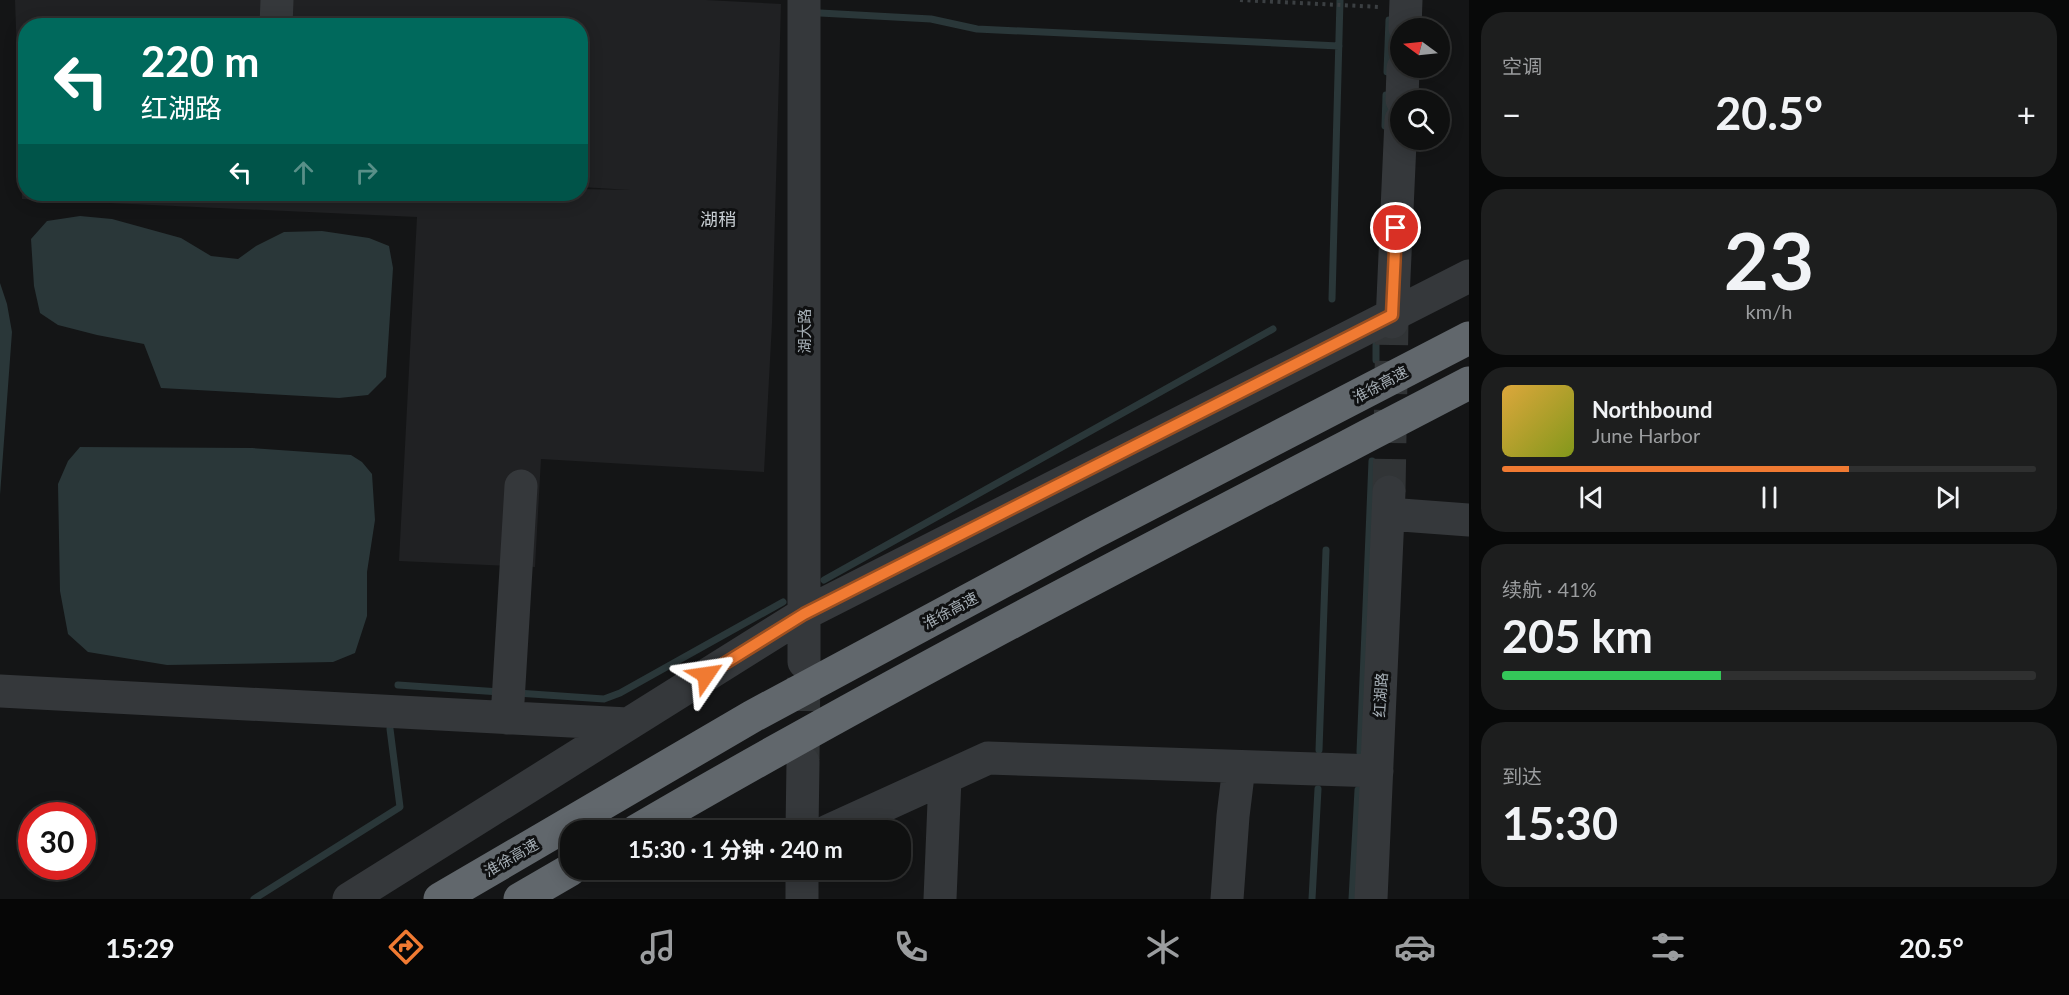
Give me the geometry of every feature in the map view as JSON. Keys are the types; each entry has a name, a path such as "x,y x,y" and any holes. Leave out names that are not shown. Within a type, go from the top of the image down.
{"highway":[{"name":"淮徐高速","path":"440,899 753,716 1104,528 1469,338"},
{"path":"655,820 773,751 1112,569 1469,383"},
{"path":"520,899 560,876"}],"street":[{"path":"276,18 277,0"},
{"name":"湖大路","path":"804,0 804,662"},
{"path":"1392,3 1400,18"},
{"path":"1392,319 1400,150"},
{"path":"349,899 804,614 1392,319 1469,276"},
{"path":"507,718 520,486"},
{"name":"红湖路","path":"1371,899 1389,503 1469,520"},
{"path":"0,691 628,724"},
{"path":"852,820 988,758 1377,771"},
{"path":"802,820 803,762"},
{"path":"1227,899 1239,767"},
{"path":"940,899 945,778"},
{"path":"802,880 802,899"}],"path":[{"path":"1240,0 1352,5 1392,3"}],"shaded area":[{"path":"15,0 706,0 781,4 772,323 764,472 541,459 535,567 399,561 417,217 66,201 588,201 588,189 631,190 588,187 588,18 18,18 18,85"},
{"path":"80,216 112,219 181,238 211,256 238,259 256,246 284,232 322,231 369,238 389,246 393,268 386,377 368,395 339,398 161,388 144,344 58,325 40,313 34,286 31,239 47,221"},
{"path":"0,283 7,304 12,332 0,495"},
{"path":"80,447 252,448 351,455 362,462 372,474 375,520 367,572 367,616 355,653 333,662 167,665 88,652 68,634 60,591 58,484 68,461"}],"waterway":[{"path":"1332,299 1340,0"},
{"path":"820,13 931,19 977,29 1339,46"},
{"path":"1387,72 1389,20"},
{"path":"1385,126 1386,95"},
{"path":"824,580 1273,329"},
{"path":"1376,345 1376,360"},
{"path":"1360,752 1372,461"},
{"path":"1319,750 1326,550"},
{"path":"517,693 604,699 620,693 783,602"},
{"path":"398,685 500,692"},
{"path":"254,899 400,807 390,729"},
{"path":"1312,899 1318,789"},
{"path":"1352,899 1358,790"}],"tunnel":[{"path":"1389,492 1392,322"},
{"path":"803,760 804,662"}],"district":[{"name":"湖稍","path":"718,219"}],"route":[{"path":"706,675 804,614 1392,315 1396,228"}]}
